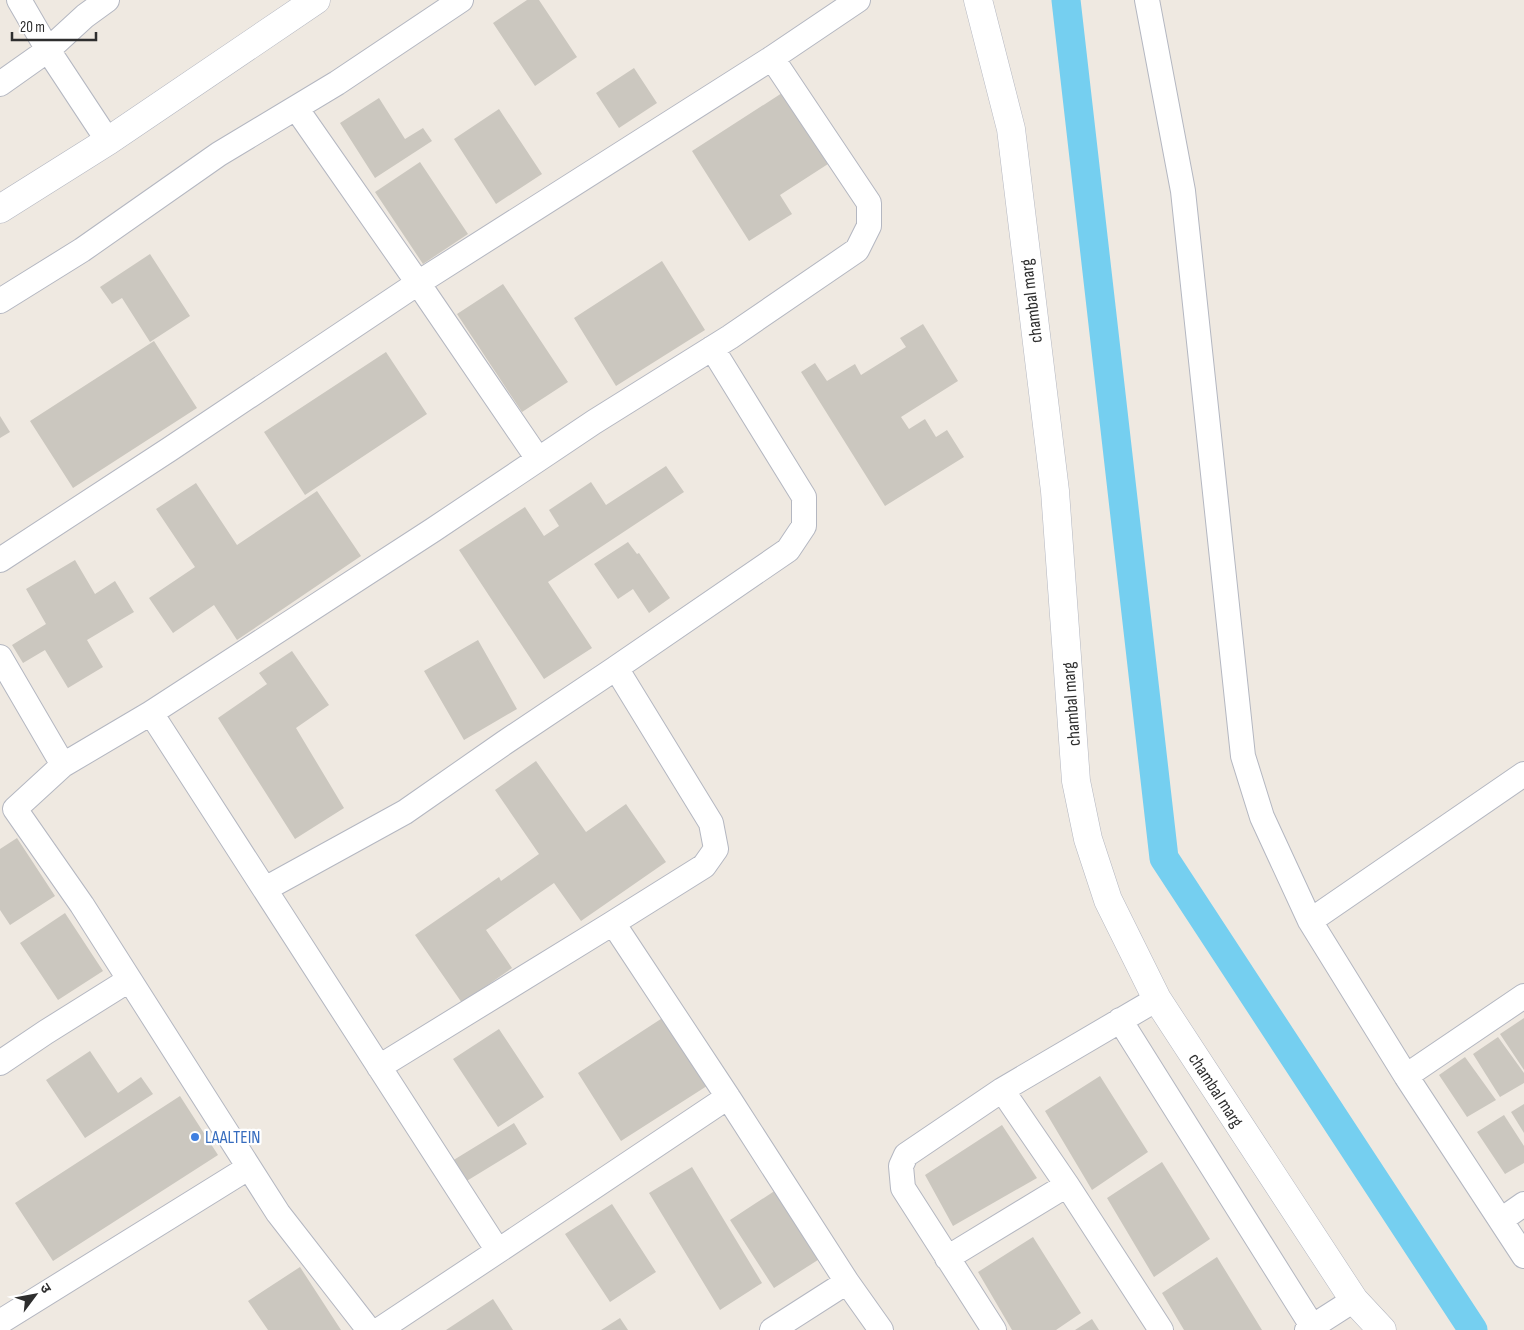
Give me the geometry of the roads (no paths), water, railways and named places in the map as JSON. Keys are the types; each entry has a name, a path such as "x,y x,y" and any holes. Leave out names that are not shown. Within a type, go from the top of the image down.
{"street":[{"path":"19,0 48,50 108,141"},
{"path":"0,84 48,50 85,16 107,0"},
{"path":"0,209 108,141 316,0"},
{"path":"0,301 82,250 219,154 337,83 461,0"},
{"path":"0,560 418,283 772,58 858,0"},
{"name":"chambal marg","path":"978,0 1011,130 1055,491 1076,781 1088,839 1108,900 1156,999 1354,1300 1382,1330"},
{"path":"1147,0 1183,191 1243,756 1262,817 1310,921 1406,1076 1524,1256"},
{"path":"369,1330 278,1213 82,905 7,813 63,765 151,713 433,530 594,422 712,348 857,250 869,226 869,202 772,58"},
{"path":"296,108 538,459"},
{"path":"265,889 405,812 788,550 804,526 804,497 712,348"},
{"path":"0,656 63,765"},
{"path":"379,1067 704,866 716,849 711,823 616,668"},
{"path":"151,713 498,1252"},
{"path":"1310,921 1524,774"},
{"path":"613,923 847,1282 881,1330"},
{"path":"0,1064 46,1032 129,980"},
{"path":"1406,1076 1524,996"},
{"path":"994,1330 903,1188 901,1166 906,1155 1002,1090 1156,999"},
{"path":"1120,1020 1310,1328 1354,1300"},
{"path":"1002,1090 1068,1185 1161,1330"},
{"path":"379,1330 728,1097"},
{"path":"0,1322 248,1168"},
{"path":"947,1258 1068,1185"},
{"path":"1501,1220 1524,1204"},
{"path":"772,1330 847,1282"}],"waterway":[{"path":"1066,0 1164,858 1473,1330"}],"place":[{"name":"LAALTEIN","path":"195,1137"}]}
